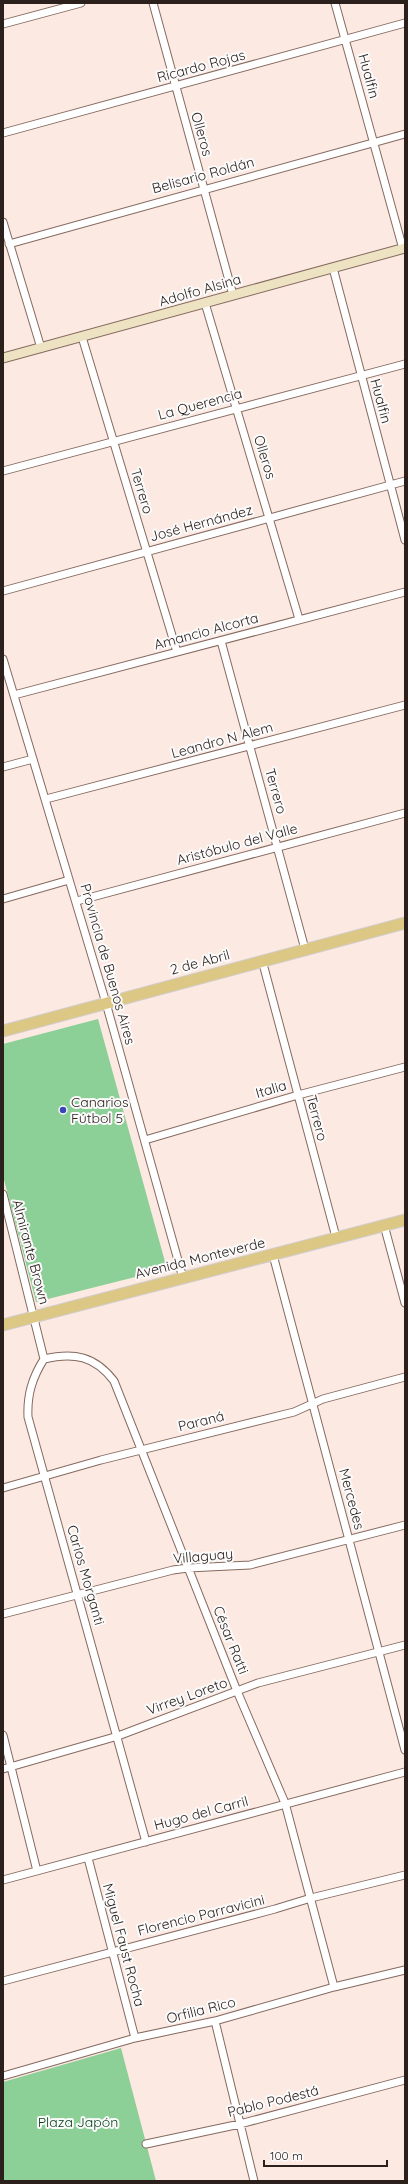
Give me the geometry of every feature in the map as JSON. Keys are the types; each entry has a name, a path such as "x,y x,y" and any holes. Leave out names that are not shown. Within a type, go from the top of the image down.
{"main road":[{"name":"2 de Abril","path":"3,1031 262,960 405,923"},
{"name":"Avenida Monteverde","path":"3,1325 405,1220"}],"street":[{"path":"3,24 82,3"},
{"name":"Olleros","path":"153,3 233,295"},
{"name":"Hualfin","path":"335,3 372,143 404,249"},
{"name":"Ricardo Rojas","path":"3,134 405,23"},
{"name":"Belisario Roldán","path":"9,244 204,188 405,134"},
{"path":"3,222 41,348"},
{"name":"Adolfo Alsina","path":"3,358 404,249"},
{"name":"Hualfin","path":"333,268 405,540"},
{"name":"Olleros","path":"205,303 299,619"},
{"name":"Terrero","path":"82,337 177,652"},
{"name":"La Querencia","path":"3,472 236,408 405,364"},
{"name":"José Hernández","path":"3,591 405,481"},
{"name":"Amancio Alcorta","path":"14,695 405,592"},
{"name":"Terrero","path":"221,641 305,949"},
{"name":"Provincia de Buenos Aires","path":"3,659 77,901 183,1278"},
{"name":"Leandro N Alem","path":"46,799 250,747 405,705"},
{"path":"3,767 33,759"},
{"name":"Aristóbulo del Valle","path":"77,901 405,813"},
{"path":"3,899 70,880"},
{"name":"Terrero","path":"262,960 336,1237"},
{"name":"Italia","path":"145,1140 298,1095 405,1067"},
{"name":"Almirante Brown","path":"3,1194 35,1316"},
{"path":"384,1225 405,1303"},
{"name":"Mercedes","path":"273,1255 314,1404 405,1750"},
{"path":"35,1316 44,1359"},
{"name":"César Ratti","path":"44,1359 62,1355 80,1357 95,1363 106,1371 114,1381 237,1691 285,1803 334,1987"},
{"name":"Carlos Morganti","path":"44,1359 31,1386 28,1402 28,1417 118,1736 146,1842"},
{"name":"Paraná","path":"3,1488 142,1449 294,1412 314,1404 405,1377"},
{"name":"Villaguay","path":"3,1614 188,1568 250,1565 405,1525"},
{"name":"Virrey Loreto","path":"3,1769 118,1736 258,1683 405,1645"},
{"path":"3,1735 37,1871"},
{"name":"Hugo del Carril","path":"3,1880 405,1772"},
{"name":"Miguel Faust Rocha","path":"88,1858 135,2038"},
{"name":"Florencio Parravicini","path":"3,1981 113,1950 405,1875"},
{"name":"Orfilia Rico","path":"3,2076 135,2038 215,2021 334,1987 405,1970"},
{"path":"215,2021 254,2181"},
{"name":"Pablo Podestá","path":"146,2144 240,2124 405,2080"}],"green space":[{"name":"Canarios Fútbol 5","path":"98,1019 167,1269 36,1302 3,1176 3,1044"},
{"name":"Plaza Japón","path":"121,2048 156,2181 3,2181 3,2082"}],"place":[{"name":"Canarios Fútbol 5","path":"63,1110"}]}
